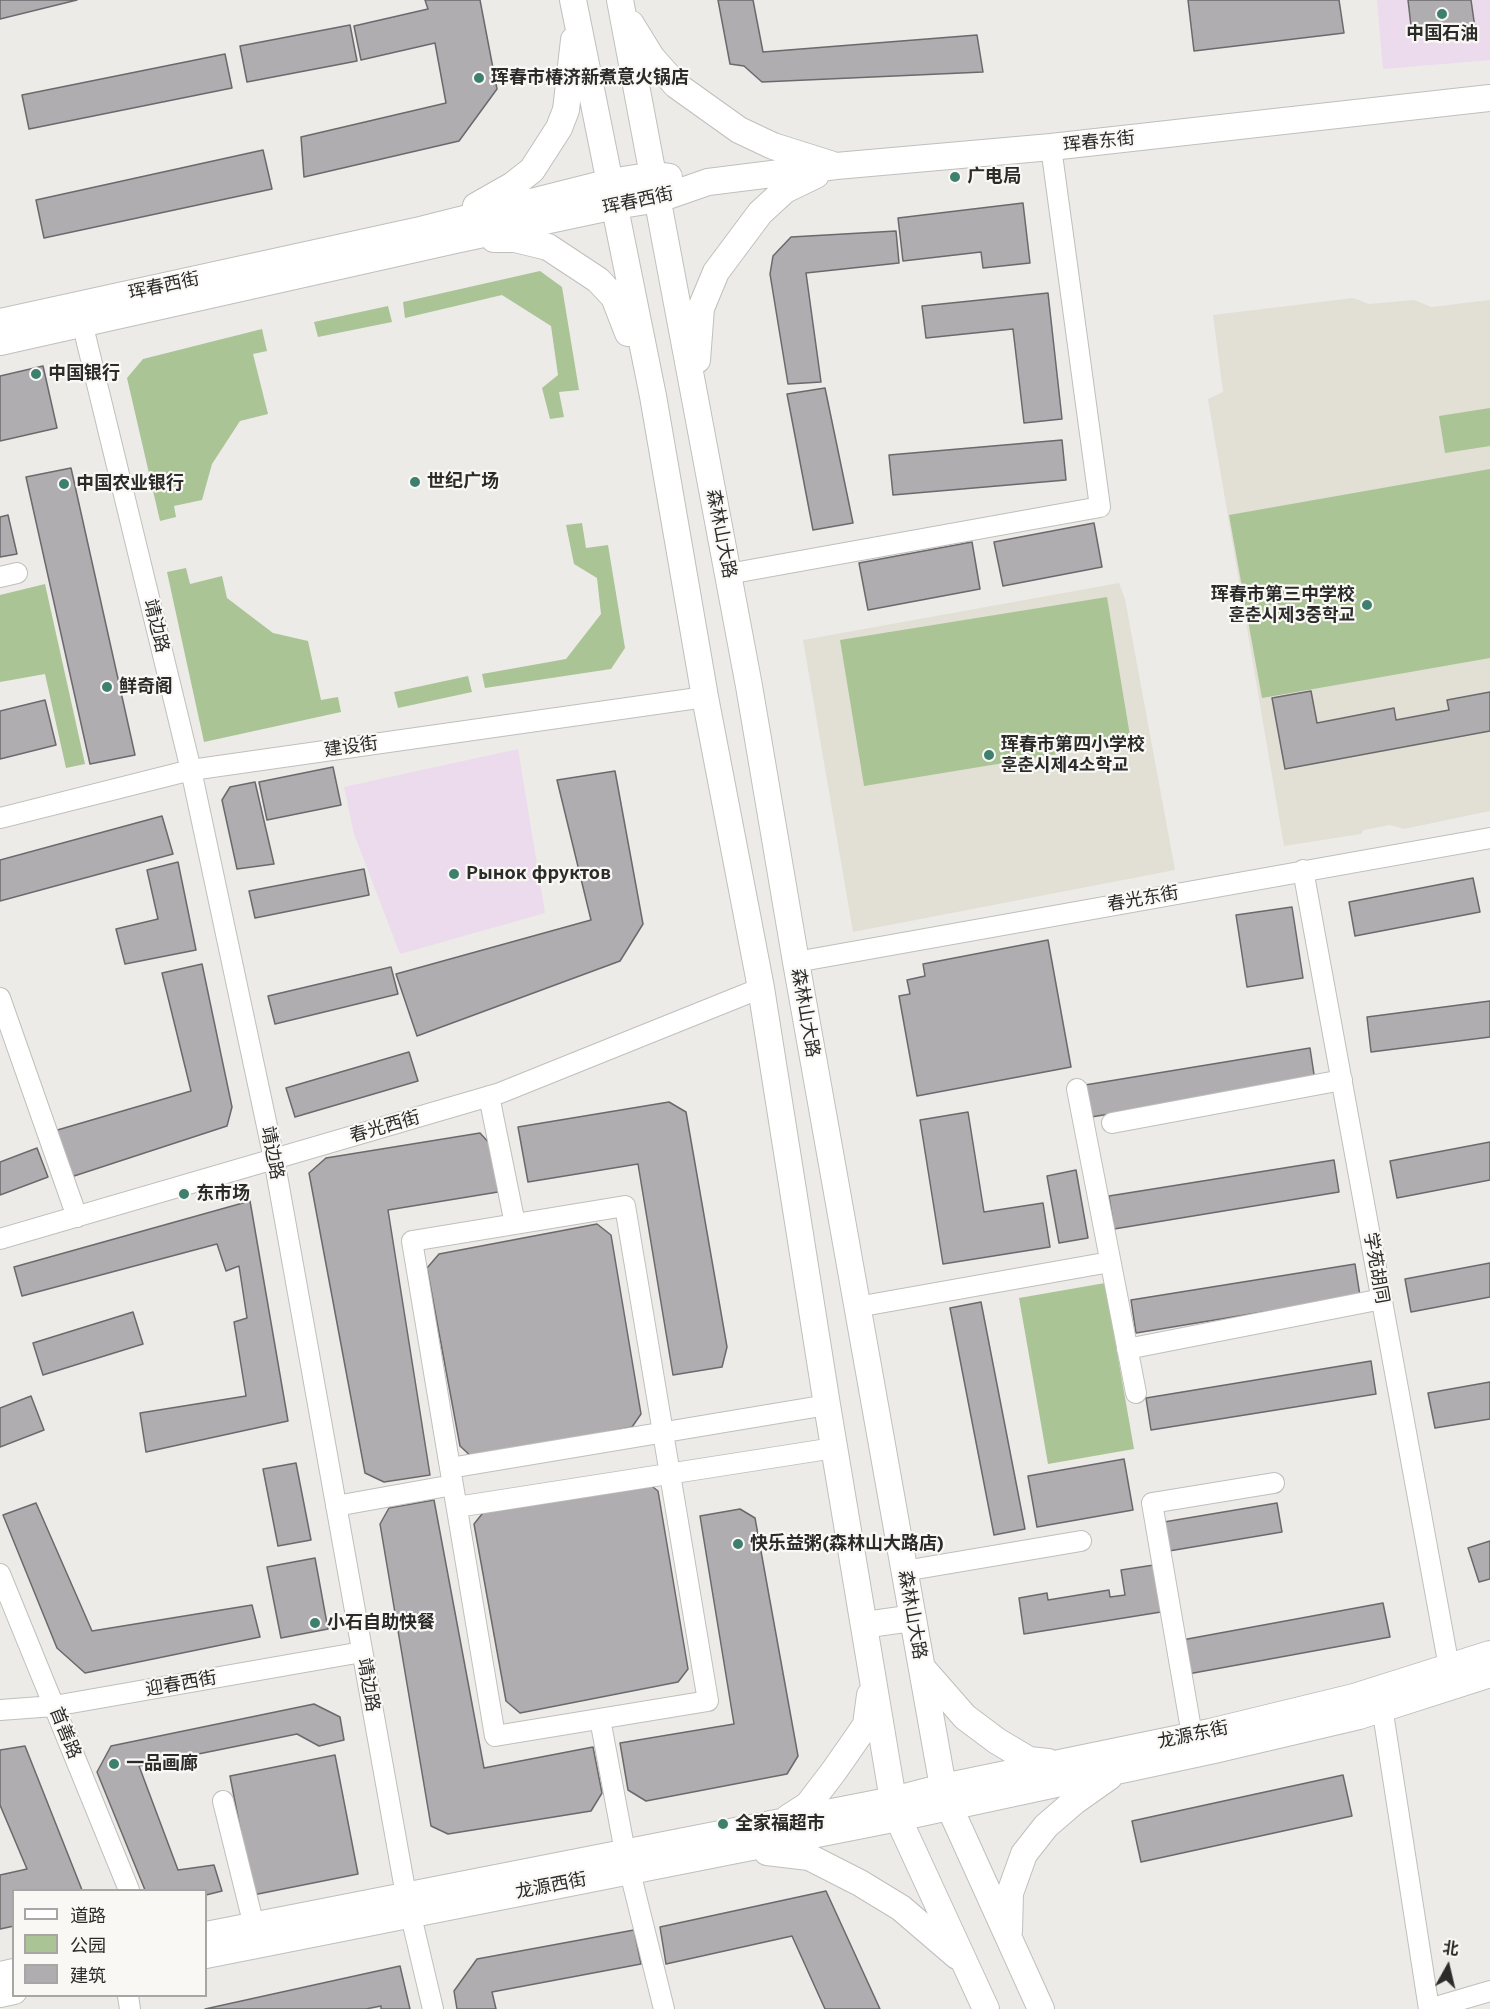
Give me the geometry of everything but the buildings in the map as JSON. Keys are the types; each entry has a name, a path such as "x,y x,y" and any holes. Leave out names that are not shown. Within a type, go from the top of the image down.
{"main road":[{"path":"621,4 652,58 676,85 739,130 773,146 836,166"},
{"name":"森林山大路","path":"621,4 750,686 796,962 946,1797 1041,2009"},
{"path":"575,9 653,396 705,697 761,988 827,1406 895,1809 986,2009"},
{"path":"416,231 485,202 513,186 532,170 559,128 566,110 575,9"},
{"name":"珲春东街","path":"708,182 836,166 1051,147 1490,99"},
{"path":"694,394 701,308 716,272 760,213 785,190 836,166"},
{"name":"珲春西街","path":"0,342 80,314 416,231 613,194 708,182"},
{"name":"珲春西街","path":"0,322 80,314 455,240 613,194"},
{"path":"455,240 515,239 548,247 598,280 614,297 653,396"},
{"path":"864,1625 913,1618"},
{"name":"龙源东街","path":"946,1797 1120,1770 1359,1716 1381,1699 1449,1667 1490,1654"},
{"path":"922,1668 965,1718 997,1741 1029,1760 1058,1763"},
{"name":"龙源东街","path":"895,1809 946,1797 1058,1763 1192,1735 1354,1697 1381,1699 1490,1674"},
{"path":"782,1822 808,1805 866,1725 873,1680"},
{"path":"1008,1937 1010,1893 1024,1854 1046,1826 1075,1801 1120,1770"},
{"name":"龙源西街","path":"627,1861 740,1849 895,1809"},
{"name":"龙源西街","path":"207,1935 407,1904 627,1861 782,1822 895,1809"},
{"path":"740,1849 809,1857 860,1883 901,1908 964,1962"},
{"name":"龙源西街","path":"207,1955 407,1904"}],"street":[{"path":"728,573 1100,507 1051,147"},
{"name":"靖边路","path":"80,314 190,770 274,1159 407,1904 433,2009"},
{"name":"建设街","path":"0,818 190,770 705,697"},
{"name":"春光东街","path":"796,962 1490,838"},
{"name":"学苑胡同","path":"1303,870 1449,1667"},
{"name":"春光西街","path":"0,1239 489,1096 761,988"},
{"path":"0,998 77,1217"},
{"path":"1112,1123 1342,1080"},
{"path":"1077,1089 1136,1393"},
{"path":"489,1096 515,1224"},
{"path":"625,1206 708,1701 495,1736 412,1241 515,1224 625,1206"},
{"path":"857,1307 1110,1262"},
{"path":"1127,1349 1382,1299"},
{"path":"336,1506 452,1477 663,1433 827,1406"},
{"path":"457,1508 834,1448"},
{"path":"1192,1735 1152,1503 1274,1483"},
{"path":"904,1571 1081,1541"},
{"name":"首善路","path":"0,1575 129,1889"},
{"name":"迎春西街","path":"0,1710 54,1706 362,1652"},
{"path":"1381,1699 1429,2009 1490,1991"},
{"path":"600,1719 627,1861 664,2009"},
{"path":"224,1801 254,1926"}],"shaded area":[{"path":"1377,0 1490,0 1490,60 1383,69"},
{"name":"珲春市第三中学校 훈춘시제3중학교","path":"1353,298 1369,304 1414,300 1431,307 1490,300 1490,811 1404,829 1390,825 1364,830 1361,834 1284,846 1208,399 1223,392 1213,315"},
{"name":"珲春市第四小学校 훈춘시제4소학교","path":"1119,583 1125,599 1175,870 853,932 803,640"},
{"name":"Рынок фруктов","path":"518,749 545,913 400,954 354,834 344,787"}],"green space":[{"path":"540,271 562,287 579,390 559,392 564,417 550,419 542,388 558,375 551,326 502,295 405,318 403,302"},
{"path":"388,306 392,322 318,337 314,322"},
{"path":"262,329 267,351 253,354 268,414 240,421 212,464 202,500 174,506 176,517 160,521 127,378 143,359"},
{"path":"1490,408 1490,446 1445,453 1439,416"},
{"path":"1490,469 1490,658 1262,698 1229,515"},
{"path":"582,523 586,548 608,545 625,648 611,669 485,688 482,674 566,659 601,614 597,578 574,564 566,525"},
{"path":"186,568 190,584 222,576 227,598 273,633 308,641 321,700 338,697 341,712 204,742 167,572"},
{"path":"45,584 85,764 66,768 45,674 0,682 0,595"},
{"path":"1107,597 1131,742 864,786 840,640"},
{"path":"468,676 472,692 398,708 394,692"},
{"path":"1105,1283 1134,1449 1048,1464 1019,1298"}],"place":[{"name":"中国石油","path":"1442,14"},
{"name":"珲春市椿济新煮意火锅店","path":"479,78"},
{"name":"广电局","path":"955,177"},
{"name":"中国银行","path":"36,374"},
{"name":"世纪广场","path":"415,482"},
{"name":"中国农业银行","path":"64,484"},
{"name":"珲春市第三中学校 훈춘시제3중학교","path":"1367,605"},
{"name":"鲜奇阁","path":"107,687"},
{"name":"珲春市第四小学校 훈춘시제4소학교","path":"989,755"},
{"name":"Рынок фруктов","path":"454,874"},
{"name":"东市场","path":"184,1194"},
{"name":"快乐益粥(森林山大路店)","path":"738,1544"},
{"name":"小石自助快餐","path":"315,1623"},
{"name":"一品画廊","path":"114,1764"},
{"name":"全家福超市","path":"723,1824"}]}
